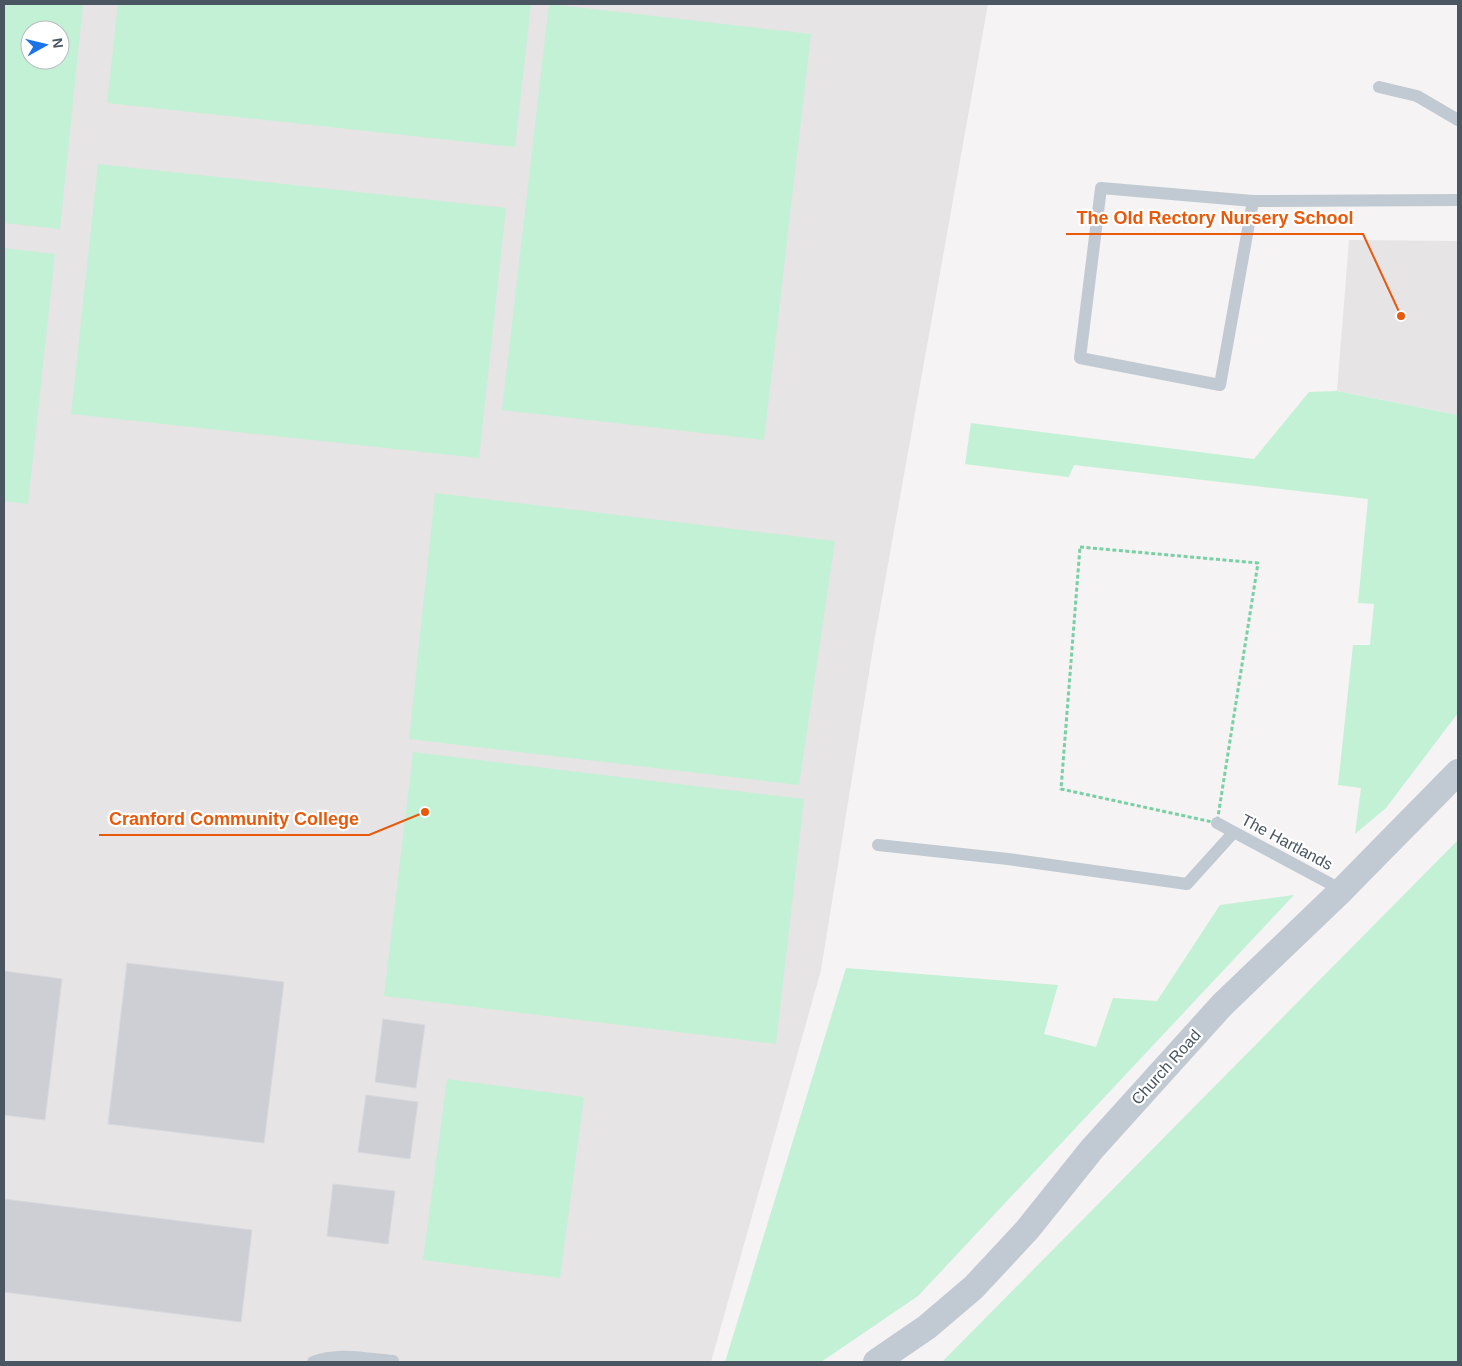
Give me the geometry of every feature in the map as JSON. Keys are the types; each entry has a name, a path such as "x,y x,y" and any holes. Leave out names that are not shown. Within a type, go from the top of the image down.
{"street":[{"name":"Church Road","path":"876,1362 927,1327 974,1288 1027,1230 1092,1149 1216,1013 1342,890 1458,772"}],"lane":[{"path":"1379,87 1418,96 1458,120"},
{"path":"1253,201 1220,385 1080,358 1101,188 1253,201 1458,200"},
{"name":"The Hartlands","path":"1217,823 1342,890"},
{"path":"878,844 1008,859 1187,884 1234,832"},
{"path":"313,1362 338,1356 393,1362"}],"path":[{"path":"1080,547 1258,563 1217,823 1061,789 1080,547"}],"shaded area":[{"path":"4,4 988,4 872,654 821,970 711,1362 4,1362"},
{"path":"1349,240 1458,241 1458,415 1337,391"}],"green space":[{"path":"4,4 83,5 60,229 4,223"},
{"path":"118,4 531,4 515,147 107,103"},
{"path":"549,4 811,34 764,440 502,410"},
{"path":"98,164 506,208 479,458 71,414"},
{"path":"4,248 55,254 28,504 4,501"},
{"path":"1337,391 1458,415 1458,713 1386,808 1355,834 1361,788 1338,785 1353,645 1370,645 1374,604 1358,603 1368,499 1074,465 1069,477 965,464 971,423 1254,459 1309,392"},
{"path":"435,493 835,541 799,785 409,739"},
{"path":"413,752 804,799 776,1044 384,996"},
{"path":"1458,840 1458,1362 942,1362"},
{"path":"1294,895 918,1296 821,1362 725,1362 846,968 1058,985 1044,1034 1096,1047 1113,998 1157,1001 1220,905"},
{"path":"447,1079 584,1097 560,1278 423,1260"}],"building":[{"path":"127,963 284,982 264,1143 108,1124"},
{"path":"4,971 62,979 45,1120 4,1115"},
{"path":"383,1019 425,1025 416,1088 375,1082"},
{"path":"366,1095 418,1102 410,1159 358,1152"},
{"path":"333,1184 395,1191 388,1244 327,1236"},
{"path":"4,1199 252,1230 241,1322 4,1292"}],"place":[{"name":"The Old Rectory Nursery School","path":"1401,316"},
{"name":"Cranford Community College","path":"425,812"}]}
